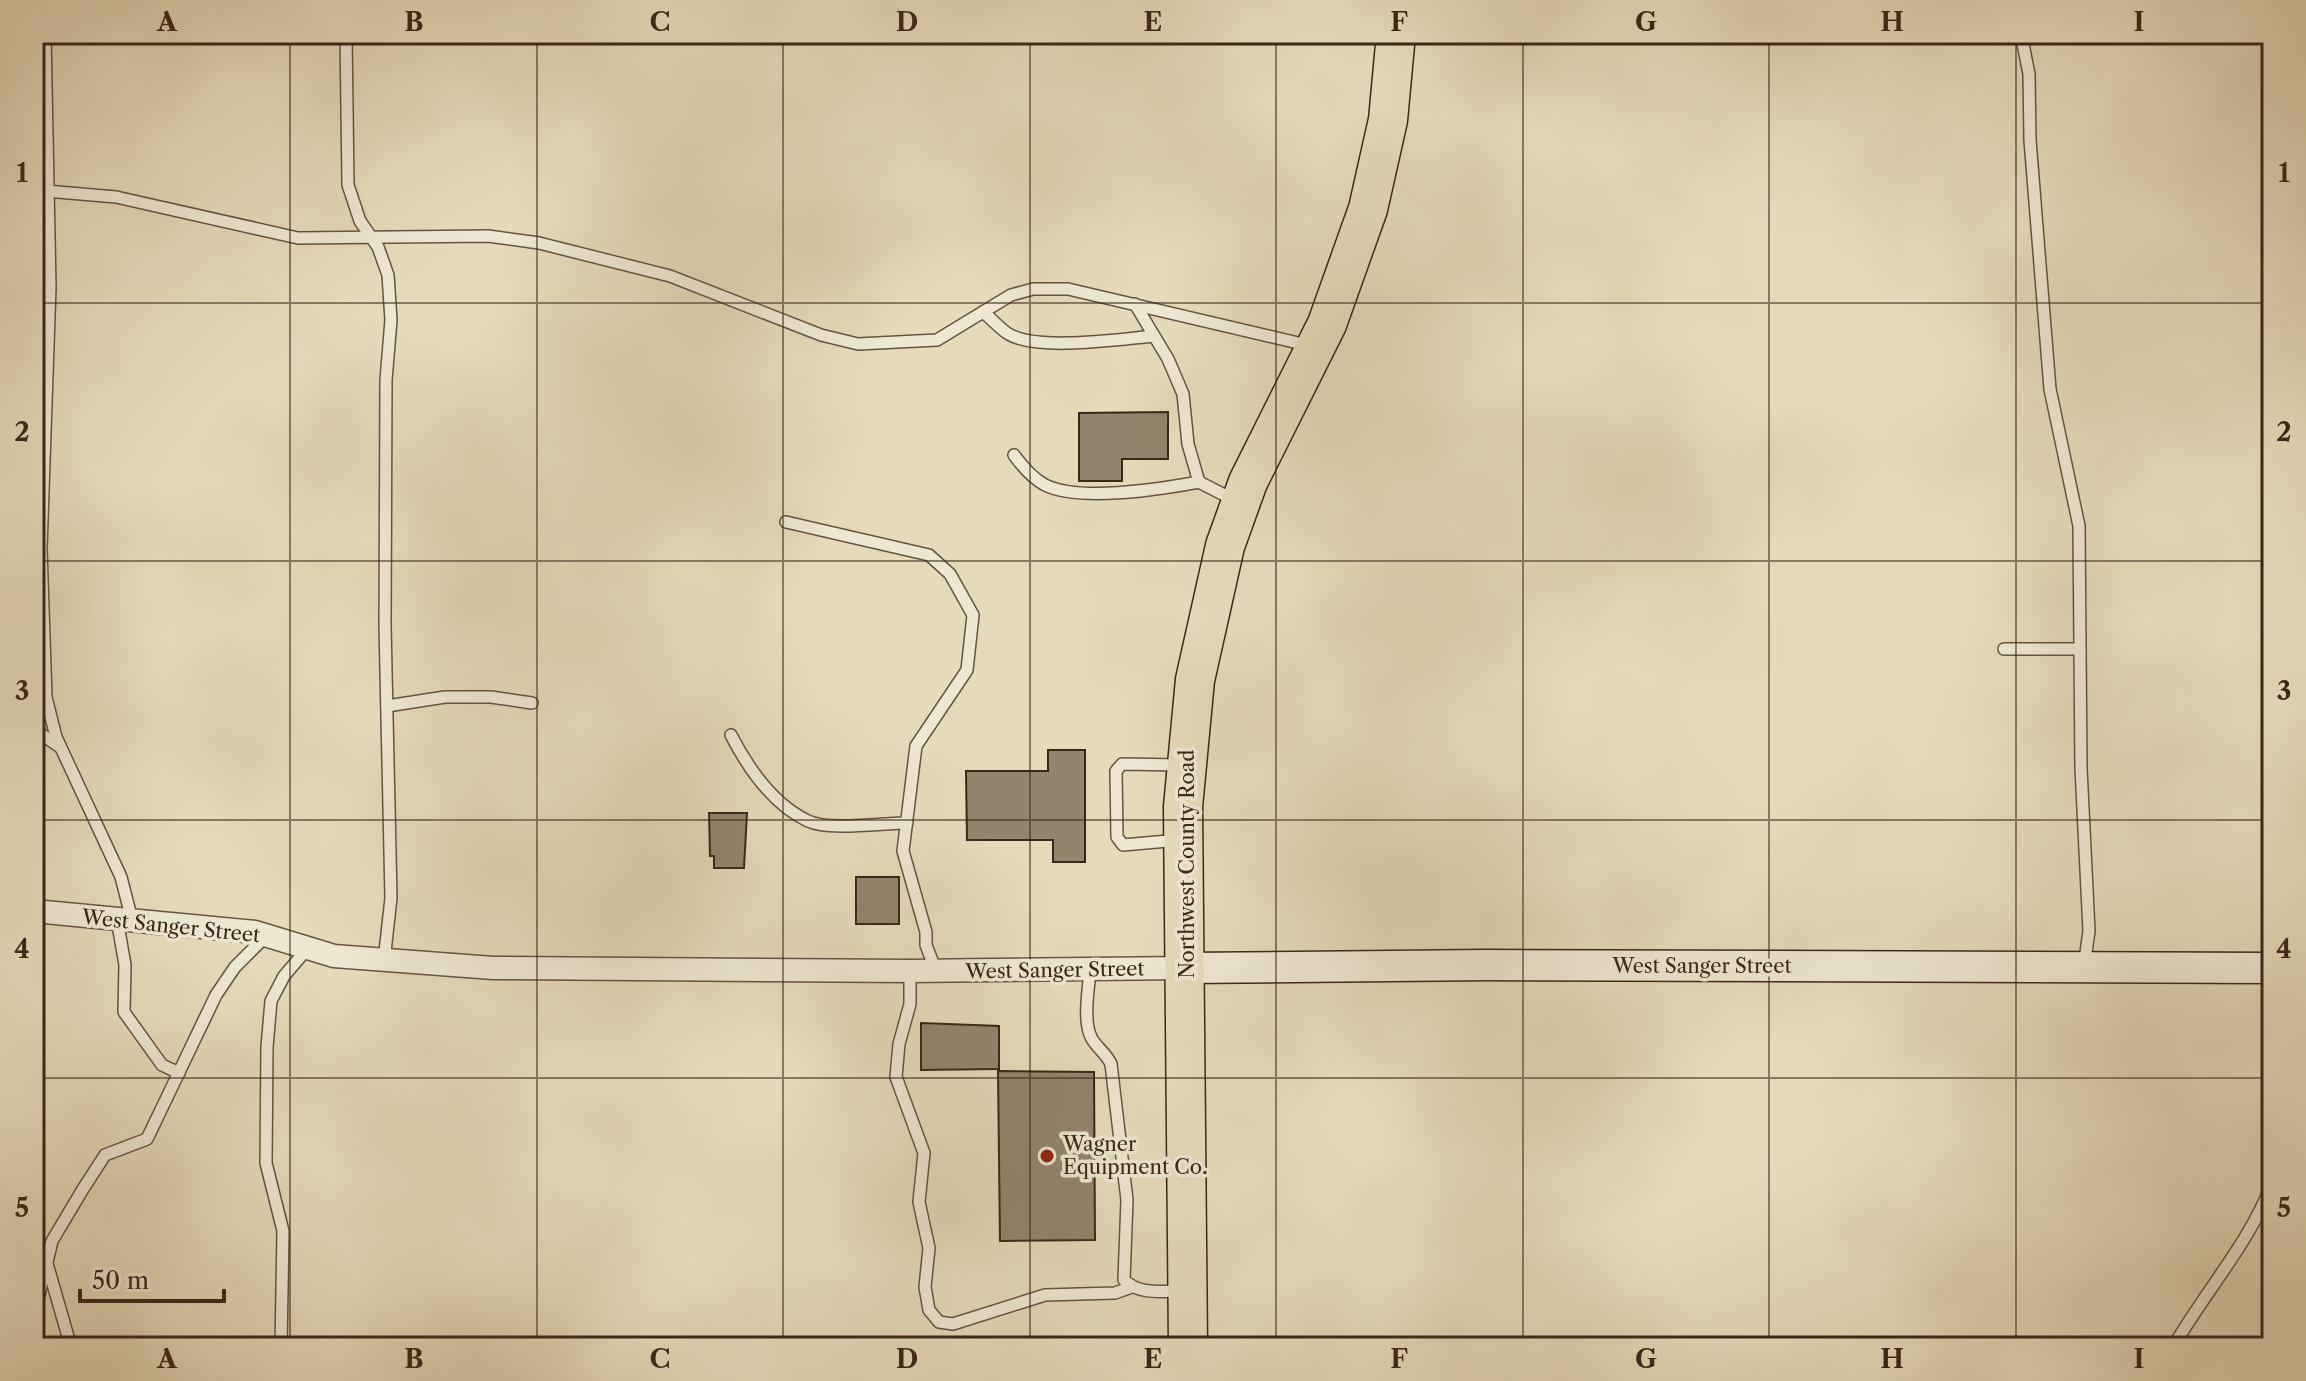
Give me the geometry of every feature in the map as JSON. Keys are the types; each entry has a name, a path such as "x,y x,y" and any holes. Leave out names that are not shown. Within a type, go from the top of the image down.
{"highway":[{"name":"Northwest County Road","path":"1188,1347 1184,839 1186,765 1195,680 1225,546 1241,503 1316,347 1345,278 1368,209 1388,120 1396,34"}],"main road":[{"name":"West Sanger Street","path":"1186,968 1487,965 2272,968"}],"street":[{"name":"West Sanger Street","path":"34,911 267,936 334,956 493,968 910,971 1186,968"}],"lane":[{"path":"346,34 348,185 360,221 388,275 391,320 386,380 391,898 384,962"},
{"path":"2021,34 2029,74 2030,140 2050,389 2079,526 2089,931 2084,967"},
{"path":"41,37 50,287 38,594 46,697 62,749 121,877 124,1012 162,1065 179,1073"},
{"path":"34,129 46,153"},
{"path":"46,191 116,197 298,238 488,236 539,243 670,276 821,335 858,344 937,340 1011,295 1033,289 1068,289 1316,347"},
{"path":"1135,304 1183,394 1188,444 1199,482"},
{"path":"983,312 1009,335 1044,342 1090,342 1154,336"},
{"path":"34,361 47,364"},
{"path":"1014,455 1026,470 1046,485 1122,494 1199,482 1241,503"},
{"path":"786,522 929,555 950,574 973,615 967,670 916,746 903,851 926,932 926,945 936,971"},
{"path":"2004,649 2080,649"},
{"path":"387,706 445,697 532,703"},
{"path":"34,729 62,749"},
{"path":"731,735 746,764 779,799 810,822 907,823"},
{"path":"1184,839 1123,845 1117,837 1116,771 1122,764 1186,765"},
{"path":"34,1316 52,1241 105,1155 147,1139 216,995 235,967 267,936"},
{"path":"281,1347 283,1231 266,1163 267,1047 271,1001 284,976 308,948"},
{"path":"1090,969 1088,1025 1092,1039 1106,1052 1111,1064 1127,1200 1124,1280 1132,1287 1147,1292 1188,1290"},
{"path":"910,971 910,1004 899,1044 896,1077 924,1153 919,1202 929,1248 925,1287 929,1310 939,1322 953,1324 1045,1295 1115,1293 1132,1287"},
{"path":"2173,1347 2234,1254 2272,1184"},
{"path":"46,1260 71,1347"}],"building":[{"path":"1168,412 1168,459 1122,459 1122,481 1079,481 1079,413"},
{"path":"1048,750 1085,750 1085,862 1053,862 1053,840 967,840 966,771 1048,771"},
{"path":"709,813 747,813 744,868 714,868 714,856 710,856"},
{"path":"856,877 899,877 899,924 856,924"},
{"path":"921,1023 999,1026 999,1069 921,1070"},
{"name":"Wagner Equipment Co.","path":"998,1071 1094,1072 1095,1240 1000,1241"}],"place":[{"name":"Wagner Equipment Co.","path":"1047,1156"}]}
